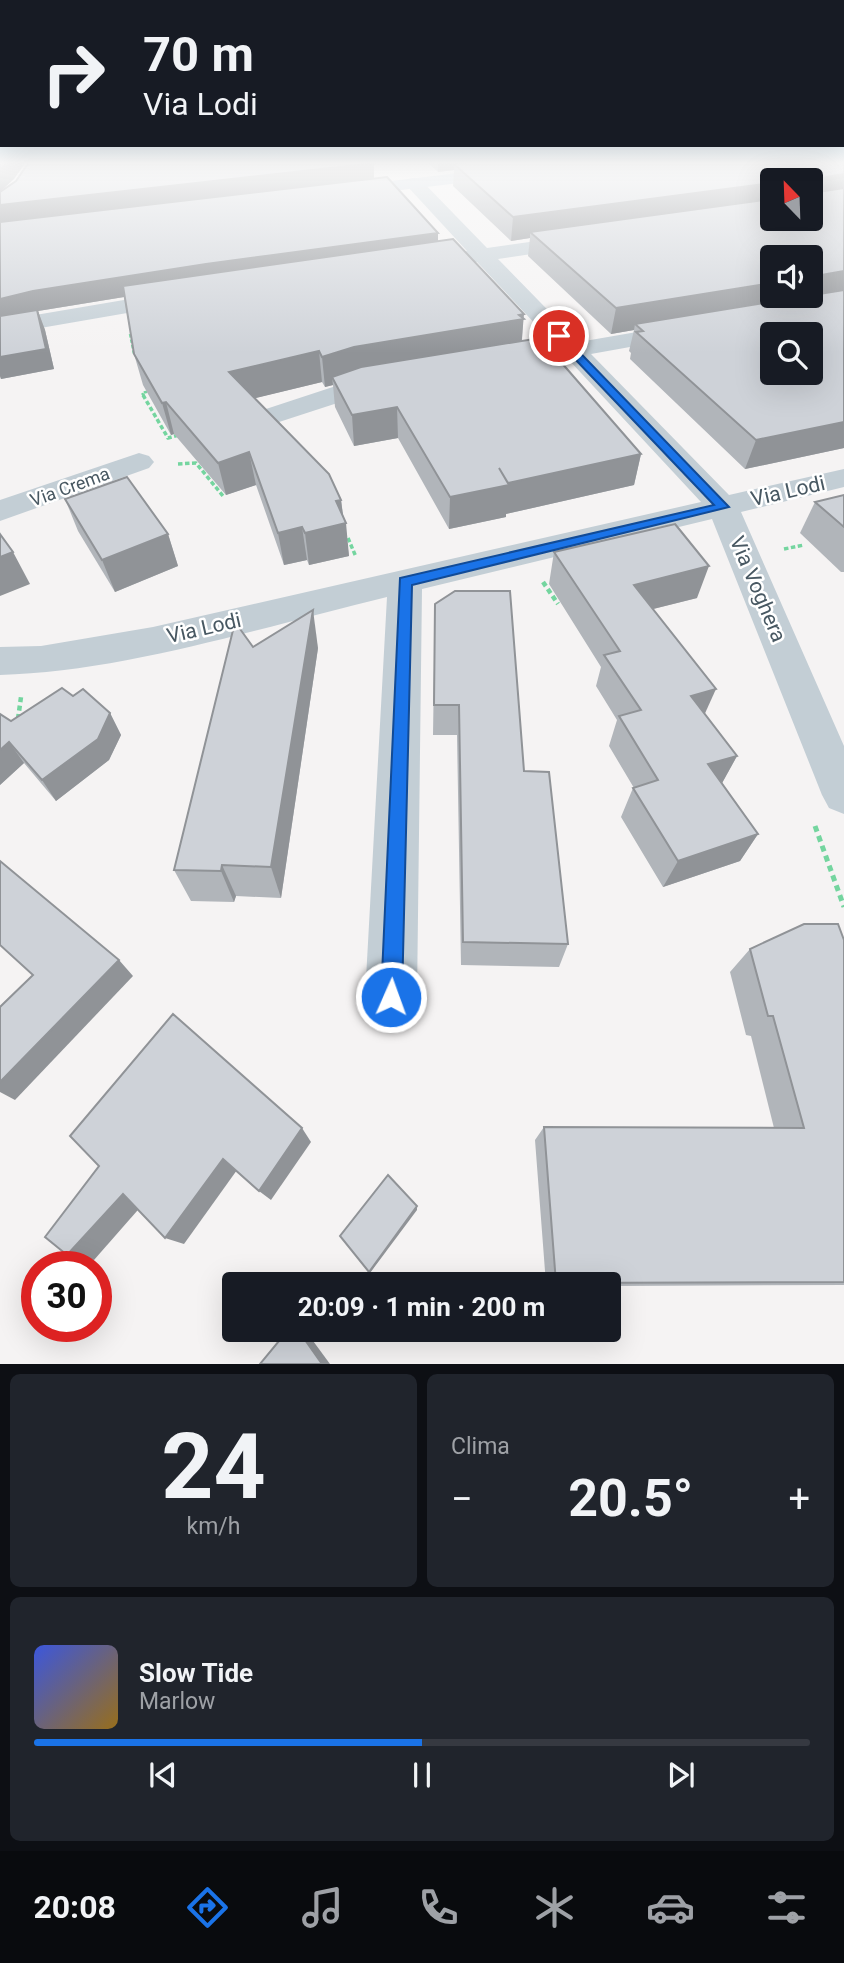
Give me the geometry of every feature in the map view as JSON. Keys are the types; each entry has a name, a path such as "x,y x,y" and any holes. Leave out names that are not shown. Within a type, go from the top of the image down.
{"street":[{"name":"Via Voghera","path":"458,226 482,255 723,507 844,795"},
{"path":"401,266 596,238"},
{"path":"0,328 197,295"},
{"path":"533,357 708,327"},
{"path":"276,415 357,388 412,379"},
{"name":"Via Crema","path":"0,512 139,462"},
{"name":"Via Lodi","path":"12,673 41,660 153,639 844,478"},
{"path":"391,997 405,581"}],"path":[{"path":"205,377 235,419 168,438 142,393 205,377"},
{"path":"173,465 196,463 223,496"},
{"path":"12,673 16,728"},
{"path":"814,825 844,907"}],"building":[{"path":"0,226 431,226 438,233 206,264 33,291 0,299"},
{"path":"577,226 760,226 760,231 823,231 823,226 844,226 844,271 823,275 823,245 760,245 760,285 616,308 530,232"},
{"path":"453,239 524,314 519,315 524,319 354,347 322,357 319,351 229,372 329,474 341,500 336,501 346,523 305,533 302,527 278,533 249,452 218,463 166,402 162,403 134,354 123,286"},
{"path":"844,290 844,422 756,440 636,332 643,331 635,324 760,304 760,308 823,308 823,293"},
{"path":"37,310 46,349 0,357 0,316"},
{"path":"540,338 641,454 508,483 499,468 509,485 450,497 397,407 352,415 332,377 361,367"},
{"path":"127,477 168,534 102,560 65,499"},
{"path":"844,495 844,527 815,502"},
{"path":"675,524 709,566 634,585 716,689 691,696 737,756 708,764 758,834 678,861 633,788 658,780 619,716 641,710 604,655 620,651 554,552"},
{"path":"0,534 13,552 0,557"},
{"path":"455,591 510,591 524,771 549,772 568,944 463,942 459,705 434,705 435,604"},
{"path":"313,610 271,867 222,865 221,871 174,870 235,622 253,647"},
{"path":"62,688 73,696 83,689 110,713 98,739 42,780 9,742 0,750 0,714 11,721"},
{"path":"0,861 119,960 0,1082 0,1007 33,975 0,945"},
{"path":"804,924 838,924 844,940 844,1282 621,1283 621,1272 555,1272 544,1127 804,1128 773,1016 768,1016 750,949"},
{"path":"173,1014 302,1128 259,1191 223,1159 165,1238 123,1194 71,1251 62,1251 45,1237 99,1166 70,1136"},
{"path":"388,1175 417,1206 369,1272 340,1236"},
{"path":"278,1342 306,1342 322,1364 260,1364"}],"route":[{"path":"391,997 405,581 723,507 559,336"}]}
